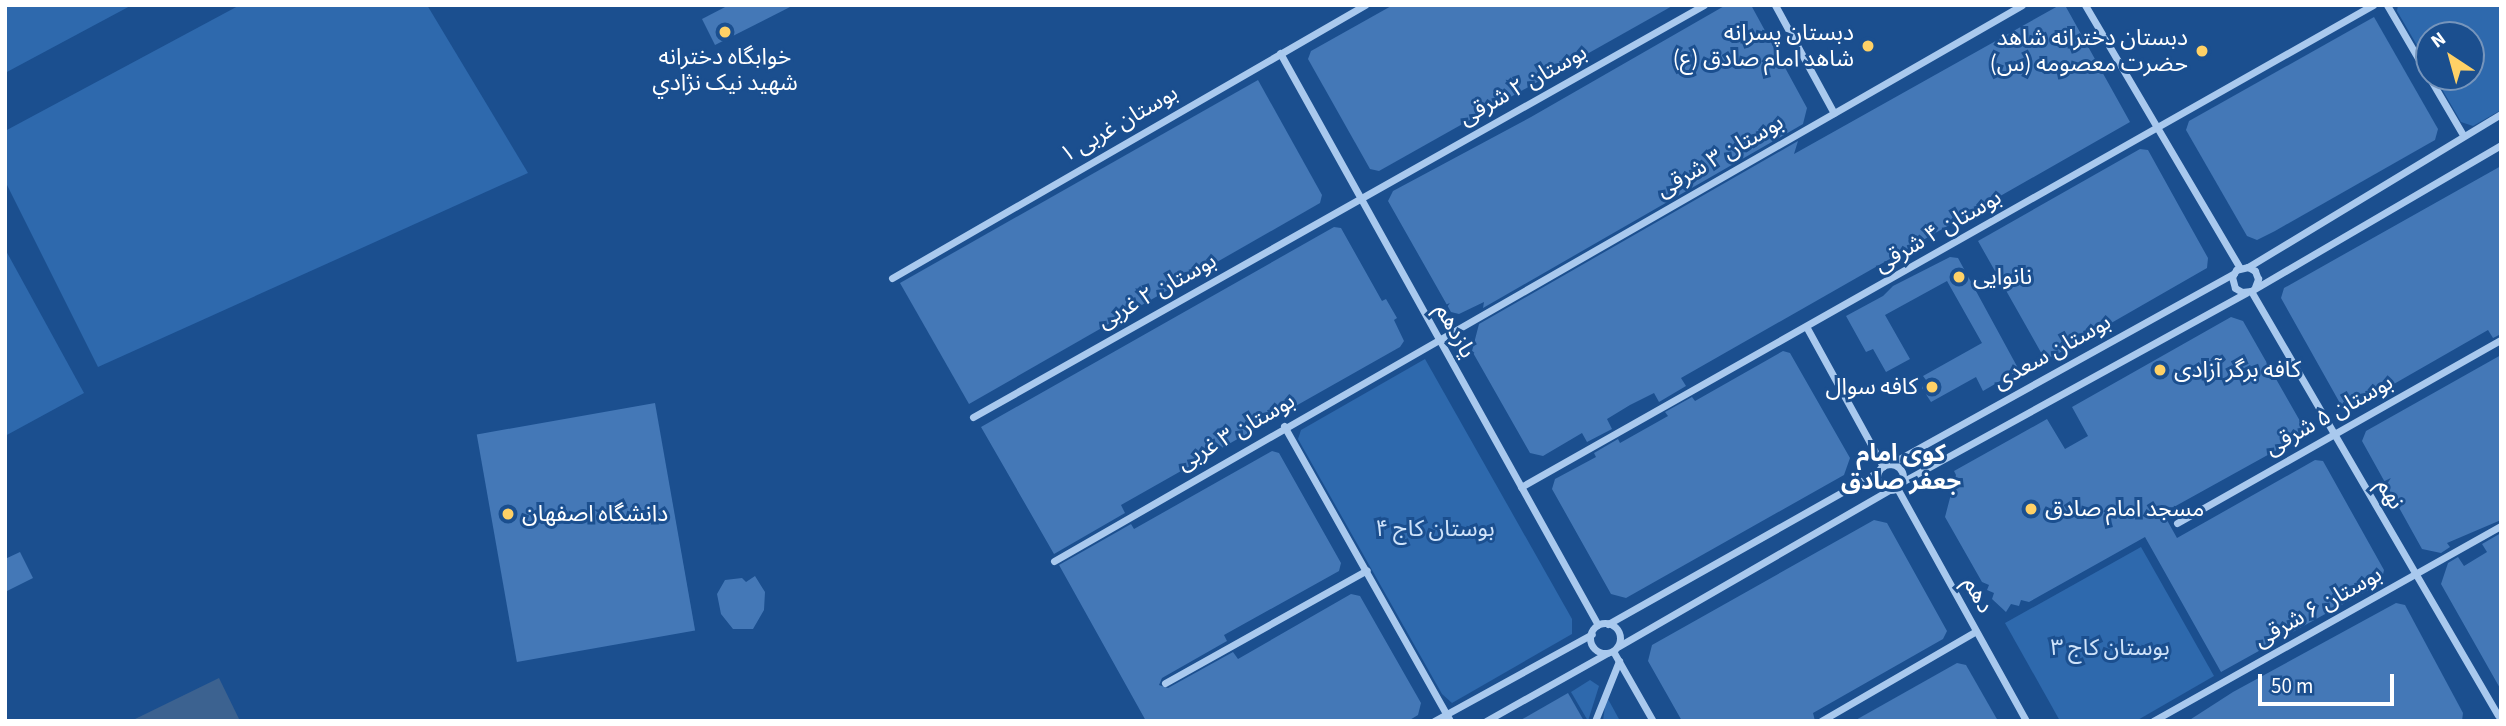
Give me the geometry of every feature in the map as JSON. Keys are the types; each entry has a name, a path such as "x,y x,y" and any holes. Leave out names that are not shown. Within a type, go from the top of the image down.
{"street":[{"name":"بوستان غربی ۱","path":"892,278 1365,5"},
{"name":"بوستان ۲ شرقی","path":"1360,198 1704,5"},
{"path":"1775,5 1834,113"},
{"name":"بوستان ۳ شرقی","path":"1438,340 2022,5"},
{"path":"2085,5 2155,129 2240,269 2257,275 2251,290 2233,285 2240,269"},
{"name":"بوستان ۴ شرقی","path":"1521,487 1807,328 2373,5"},
{"path":"2387,5 2415,53"},
{"name":"یازدهم","path":"1280,53 1598,625"},
{"path":"2437,91 2463,135"},
{"name":"بوستان سعدی","path":"1608,624 1883,467 2240,269 2501,114"},
{"name":"بوستان سعدی","path":"1486,721 1896,487 2251,290 2501,145"},
{"name":"بوستان ۲ غربی","path":"973,417 1360,198"},
{"name":"نهم","path":"2251,290 2333,436 2499,714"},
{"path":"1807,328 1883,467 1878,484 1896,487 1900,470 1883,467"},
{"name":"بوستان ۳ غربی","path":"1054,561 1284,426 1438,340"},
{"name":"بوستان ۵ شرقی","path":"2177,523 2501,340"},
{"path":"1284,426 1448,718"},
{"name":"دهم","path":"1896,487 2026,721"},
{"name":"بوستان ۶ شرقی","path":"2153,721 2501,526"},
{"path":"1165,683 1367,570"},
{"path":"1434,721 1448,718 1592,634 1598,625 1608,624 1619,632 1613,650 1653,721"},
{"path":"1821,721 1976,631"},
{"path":"1592,634 1594,648 1613,650"},
{"path":"1595,721 1619,662"},
{"path":"2488,721 2499,714"}],"green space":[{"path":"5,5 132,5 5,73"},
{"path":"240,5 427,5 528,173 98,367 5,181 5,131"},
{"path":"2398,5 2501,5 2501,110 2473,126 2461,122 2443,91 2485,91 2485,21 2415,21 2415,42 2397,11"},
{"path":"5,249 84,393 5,436"},
{"name":"بوستان کاج ۴","path":"1425,359 1572,619 1572,634 1452,703 1442,694 1298,439 1301,430"},
{"name":"بوستان کاج ۳","path":"2141,547 2214,676 2136,721 2060,721 2005,623"},
{"path":"1590,680 1599,686 1588,721 1571,692"},
{"path":"1606,698 1608,699 1620,721 1603,721"}],"shaded area":[{"path":"219,678 240,721 131,721"}],"building":[{"name":"خوابگاه دخترانه شهيد نيک نژادي","path":"729,5 794,5 715,45 702,19"},
{"path":"1393,5 1674,5 1379,171 1370,169 1308,59 1311,51"},
{"path":"1726,5 1751,5 1807,108 1803,124 1483,308 1484,302 1459,314 1451,312 1388,201 1393,191 1531,117"},
{"path":"2058,6 2066,7 2130,122 1681,378 1686,386 1659,402 1654,393 1630,405 1607,419 1612,429 1587,442 1582,433 1543,456 1530,453 1472,351 1479,324 1798,141 1794,154"},
{"path":"2374,17 2438,129 2435,140 2257,240 2247,236 2186,130 2189,121"},
{"path":"1258,80 1322,195 1320,203 969,404 900,283"},
{"path":"2140,149 2148,150 2208,258 2207,268 2052,357 2043,356 1978,241"},
{"path":"2501,166 2501,334 2493,338 2488,330 2352,408 2341,405 2281,298 2284,288"},
{"path":"1334,227 1341,228 1382,301 1386,299 1397,318 1394,320 1404,341 1400,347 1121,505 1125,513 1054,554 981,427"},
{"path":"1950,257 1958,258 2019,370 1983,391 1976,377 1931,402 1922,388 1926,380 1923,376 1982,343 1947,281 1885,315 1910,359 1886,372 1873,349 1866,352 1846,316 1883,296 1893,286"},
{"path":"2231,317 2243,321 2304,428 2302,436 2163,513 2177,538 2315,460 2323,461 2384,570 2381,583 2221,672 2145,537 2029,602 2021,600 2019,606 2011,604 2006,612 1992,599 1994,593 1987,590 1989,585 1982,582 1945,517 1956,475 1954,471 2047,419 2065,449 2088,436 2072,407"},
{"path":"1783,351 1790,353 1850,458 1844,475 1626,598 1611,594 1552,489 1555,479 1596,457 1594,453 1618,439 1620,443 1668,416 1665,412 1692,397 1695,401"},
{"path":"2501,355 2501,520 2447,543 2450,547 2441,553 2422,549 2362,441 2366,431"},
{"path":"655,403 695,630 517,662 477,434"},
{"path":"1272,451 1279,453 1341,563 1339,571 1224,635 1227,641 1162,678 1159,685 1168,688 1233,652 1238,659 1351,594 1360,596 1421,703 1418,715 1408,721 1146,721 1059,565 1131,524 1134,529"},
{"path":"1874,520 1887,523 1947,631 1943,639 1813,713 1815,721 1682,721 1648,661 1652,645"},
{"path":"2501,533 2501,690 2441,584 2448,563 2458,557 2464,566 2487,552 2482,544"},
{"path":"20,552 33,578 5,592 5,559"},
{"path":"755,576 765,592 764,610 753,629 733,629 721,614 717,594 725,580 742,578 746,582"},
{"path":"2396,603 2405,605 2463,713 2462,721 2188,721 2233,692"},
{"path":"1957,663 1966,665 1998,721 1854,721"},
{"path":"1568,693 1584,721 1519,721"}],"place":[{"name":"خوابگاه دخترانه شهيد نيک نژادي","path":"725,32"},
{"name":"دبستان پسرانه شاهد امام صادق (ع)","path":"1868,46"},
{"name":"دبستان دخترانه شاهد حضرت معصومه (س)","path":"2202,51"},
{"name":"نانوایی","path":"1959,277"},
{"name":"کافه برگر آزادی","path":"2160,370"},
{"name":"کافه سوال","path":"1932,387"},
{"name":"مسجد امام صادق","path":"2031,509"},
{"name":"دانشگاه اصفهان","path":"508,514"}],"district":[{"name":"کوی امام جعفر صادق","path":"1901,468"}]}
